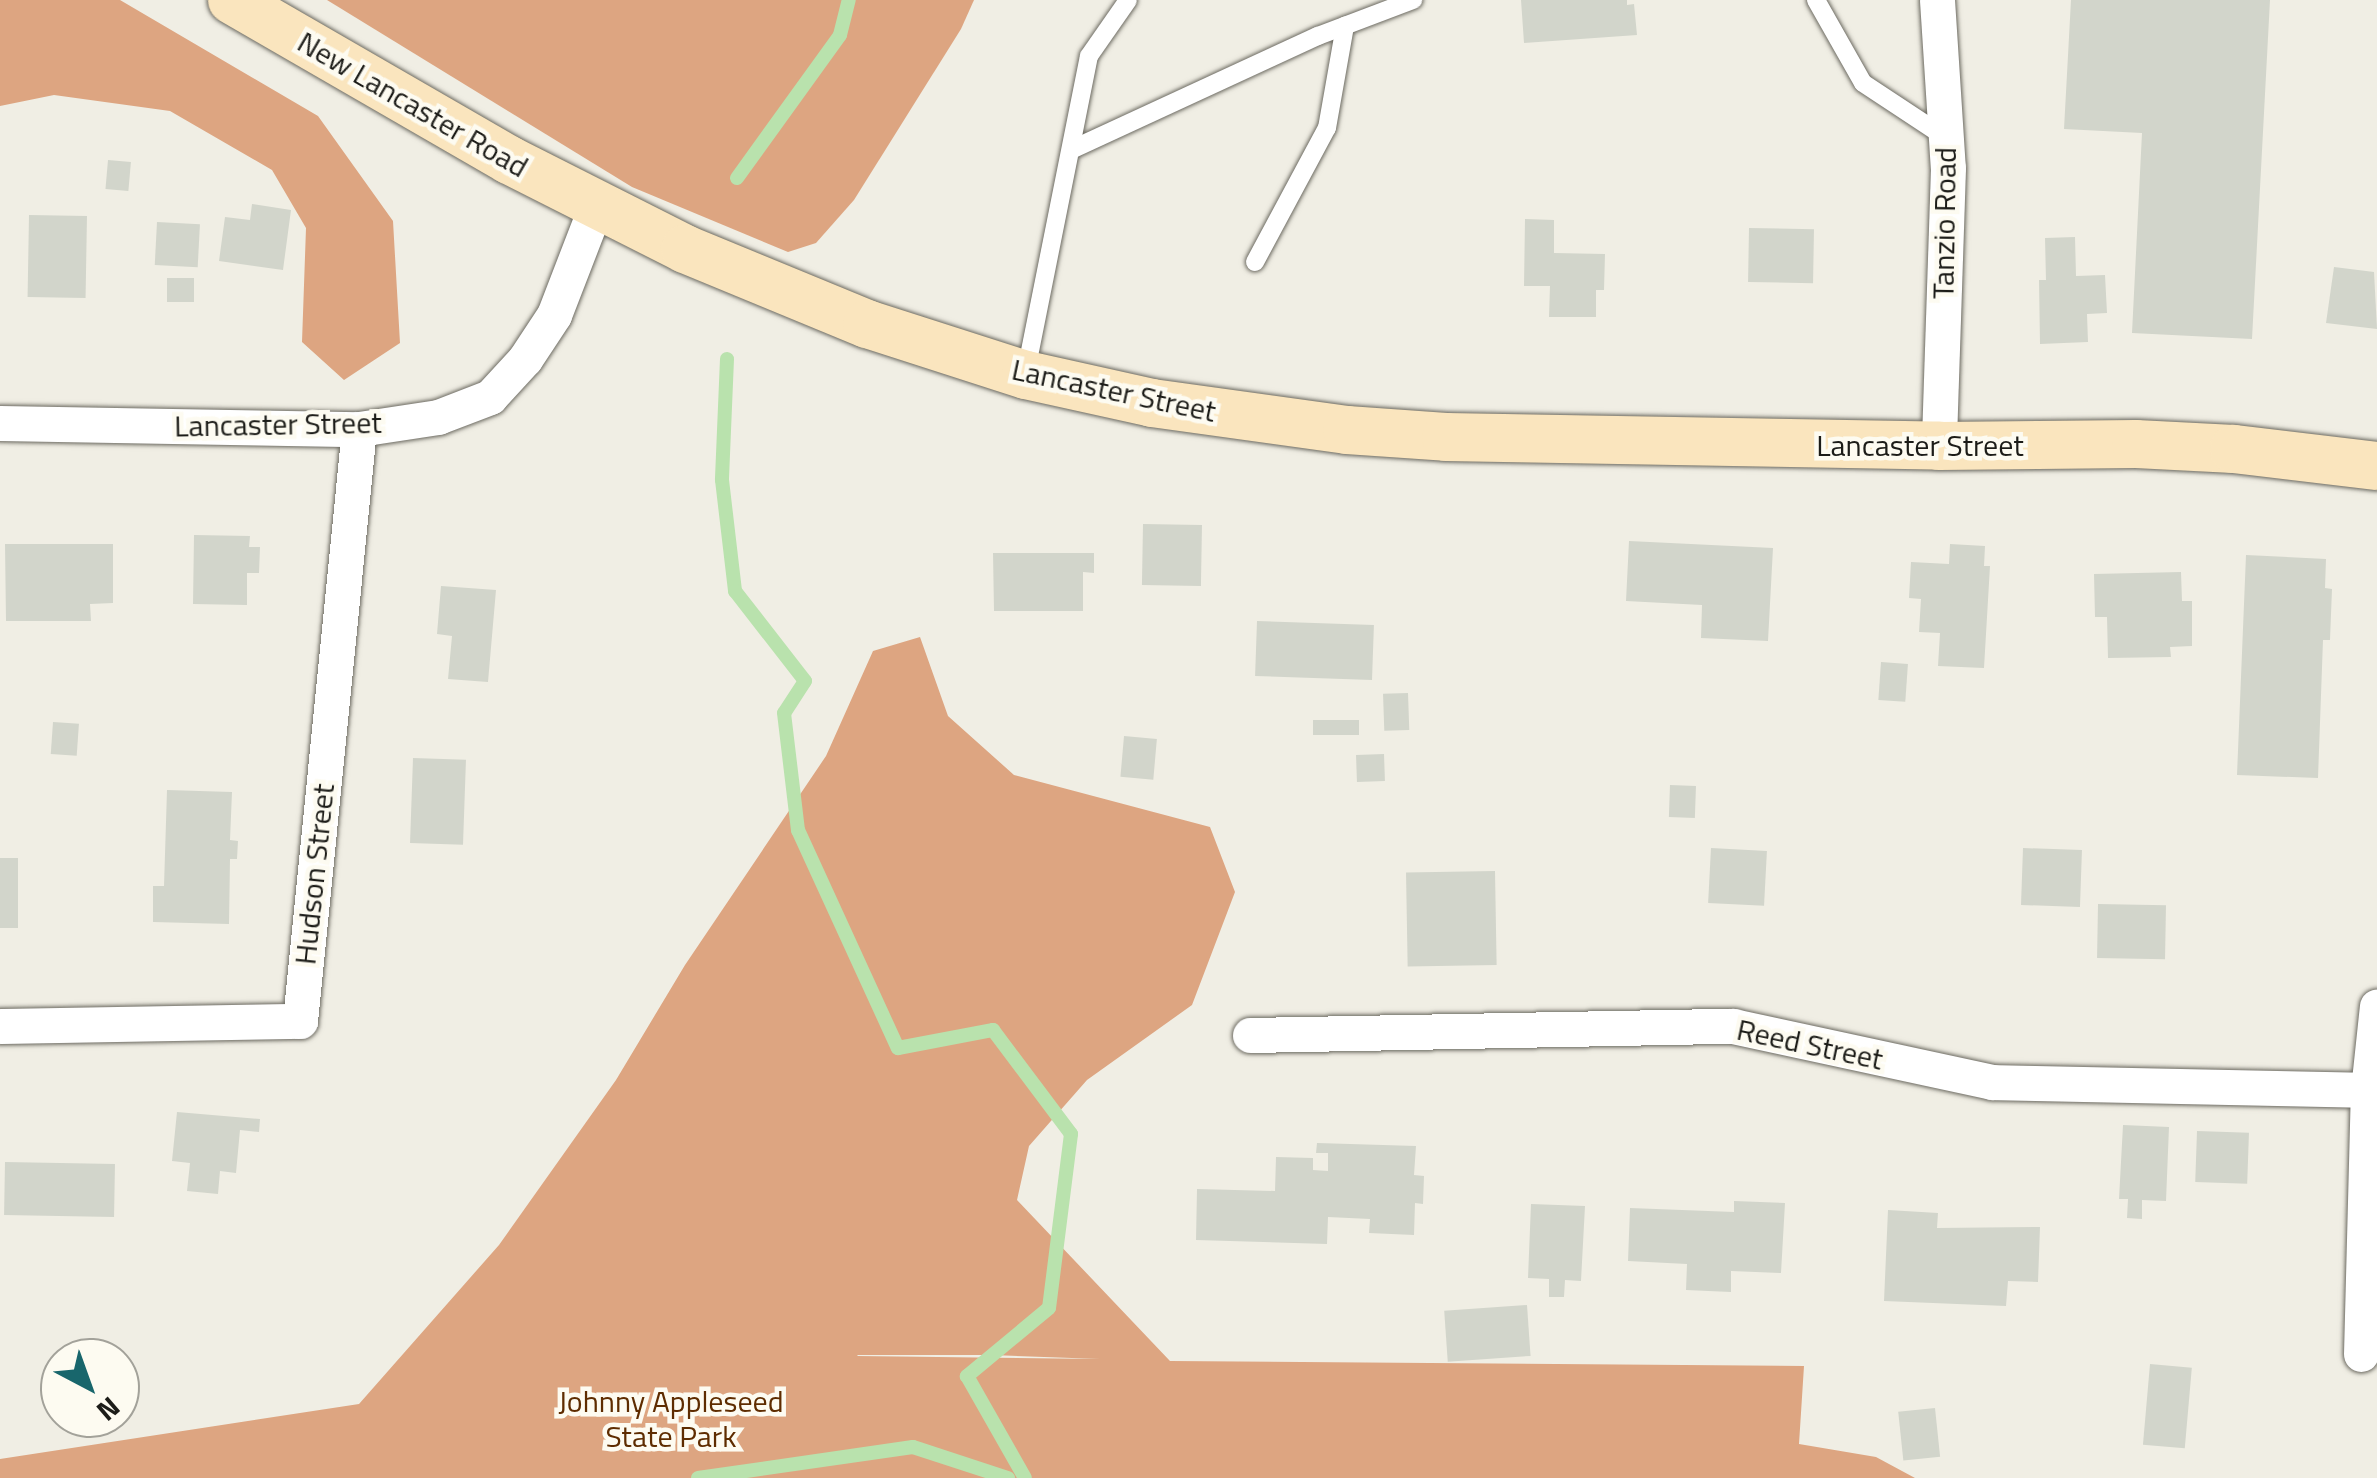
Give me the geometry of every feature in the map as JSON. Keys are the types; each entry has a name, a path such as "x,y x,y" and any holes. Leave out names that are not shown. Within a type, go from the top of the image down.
{"main road":[{"name":"New Lancaster Road","path":"232,0 596,206"},
{"name":"Lancaster Street","path":"596,206 685,249 867,324 1026,374 1152,404 1406,434 1939,446 2156,445 2377,466"}],"street":[{"name":"Tanzio Road","path":"1937,0 1946,137 1939,446"},
{"name":"Lancaster Street","path":"0,422 359,429 438,416 490,398 525,359 554,314 596,206"},
{"name":"Hudson Street","path":"0,1026 300,1021 359,429"},
{"path":"2361,1354 2368,1090 2377,1006"},
{"name":"Reed Street","path":"1250,1035 1733,1026 1992,1082 2368,1090"}],"lane":[{"path":"1026,374 1090,56 1128,0"},
{"path":"1073,148 1345,26 1413,0"},
{"path":"1816,0 1862,83 1946,137"},
{"path":"1255,262 1327,128 1345,26"}],"green space":[{"path":"0,0 120,0 318,116 393,221 400,343 344,380 302,342 306,228 272,170 170,111 54,95 0,106"},
{"path":"327,0 974,0 961,29 854,200 816,243 788,252 632,187"},
{"name":"Johnny Appleseed State Park","path":"920,637 948,716 1014,775 1210,827 1235,892 1192,1005 1087,1080 1029,1146 1017,1200 1170,1361 1804,1366 1799,1444 1876,1457 1915,1478 0,1478 0,1459 359,1404 499,1245 616,1080 685,965 826,756 873,651","holes":["992,1355 1100,1359 857,1356"]}],"building":[{"path":"1521,0 1627,0 1627,5 1634,4 1637,35 1524,43"},
{"path":"2071,0 2270,0 2252,339 2132,333 2142,133 2064,129"},
{"path":"108,160 131,162 128,191 105,189"},
{"path":"252,204 291,210 283,270 219,261 225,217 250,220"},
{"path":"29,215 87,216 86,298 28,297"},
{"path":"1525,219 1554,220 1554,253 1605,254 1604,290 1596,290 1596,317 1549,317 1550,286 1524,286"},
{"path":"157,222 200,224 198,267 155,265"},
{"path":"1749,228 1814,229 1813,283 1748,282"},
{"path":"2075,237 2076,276 2105,275 2107,313 2087,314 2088,342 2040,344 2039,280 2046,280 2045,238"},
{"path":"2334,267 2374,272 2377,329 2326,323"},
{"path":"167,278 194,278 194,302 167,302"},
{"path":"1143,524 1202,525 1201,586 1142,585"},
{"path":"194,535 250,536 249,547 260,547 259,573 247,573 247,605 193,604"},
{"path":"1629,541 1773,548 1768,641 1701,638 1702,605 1626,601"},
{"path":"5,544 113,544 113,603 90,604 91,621 6,621"},
{"path":"1950,544 1985,546 1984,566 1990,566 1984,668 1938,666 1940,633 1919,632 1921,599 1909,598 1911,562 1949,564"},
{"path":"993,553 1094,553 1094,573 1083,572 1083,611 994,611"},
{"path":"2246,555 2326,559 2325,588 2332,589 2330,640 2323,640 2318,778 2237,775"},
{"path":"2181,572 2182,601 2192,601 2192,646 2170,647 2171,657 2108,658 2107,617 2095,617 2094,574"},
{"path":"441,586 496,590 488,682 448,679 452,636 437,634"},
{"path":"1257,621 1374,625 1372,680 1255,676"},
{"path":"1881,662 1908,664 1905,702 1878,700"},
{"path":"1408,693 1409,730 1384,731 1383,694"},
{"path":"1313,720 1359,720 1359,735 1313,735"},
{"path":"53,722 79,724 77,756 51,754"},
{"path":"1124,736 1157,739 1153,780 1120,777"},
{"path":"1384,754 1385,781 1357,782 1356,755"},
{"path":"413,758 466,760 463,845 410,843"},
{"path":"1670,785 1696,786 1695,818 1669,817"},
{"path":"167,790 232,792 230,840 238,841 237,859 230,859 229,924 153,922 153,886 164,886"},
{"path":"1711,848 1767,851 1764,906 1708,903"},
{"path":"2023,848 2082,850 2080,907 2021,905"},
{"path":"0,858 18,858 18,928 0,928"},
{"path":"1495,871 1497,965 1408,967 1406,873"},
{"path":"2098,904 2166,905 2165,959 2097,958"},
{"path":"177,1112 260,1119 259,1132 240,1130 236,1173 220,1171 218,1194 187,1191 190,1163 172,1161"},
{"path":"2123,1125 2169,1127 2166,1201 2142,1200 2142,1219 2127,1218 2128,1199 2119,1199"},
{"path":"2197,1131 2249,1133 2247,1184 2195,1182"},
{"path":"1317,1143 1416,1146 1414,1175 1424,1176 1423,1204 1415,1203 1414,1235 1369,1233 1370,1219 1328,1217 1327,1244 1196,1240 1197,1189 1275,1191 1276,1157 1313,1158 1313,1170 1328,1171 1328,1153 1316,1153"},
{"path":"5,1162 115,1164 114,1217 4,1215"},
{"path":"1734,1201 1785,1203 1781,1273 1731,1271 1731,1292 1686,1290 1687,1264 1628,1261 1630,1208 1734,1212"},
{"path":"1531,1204 1585,1206 1581,1281 1565,1280 1564,1297 1549,1297 1549,1279 1528,1278"},
{"path":"1888,1210 1938,1213 1937,1228 2040,1227 2038,1282 2008,1281 2006,1306 1884,1301"},
{"path":"1527,1305 1531,1356 1448,1362 1444,1311"},
{"path":"2150,1364 2192,1368 2185,1448 2143,1445"},
{"path":"1935,1408 1940,1457 1903,1461 1898,1412"}],"waterway":[{"path":"737,178 840,35 849,0"},
{"path":"727,359 722,480 735,591 805,681 784,713 798,830 898,1048 993,1030 1071,1134 1049,1308 967,1376 1025,1478"},
{"path":"698,1478 913,1447 1008,1478"}]}
